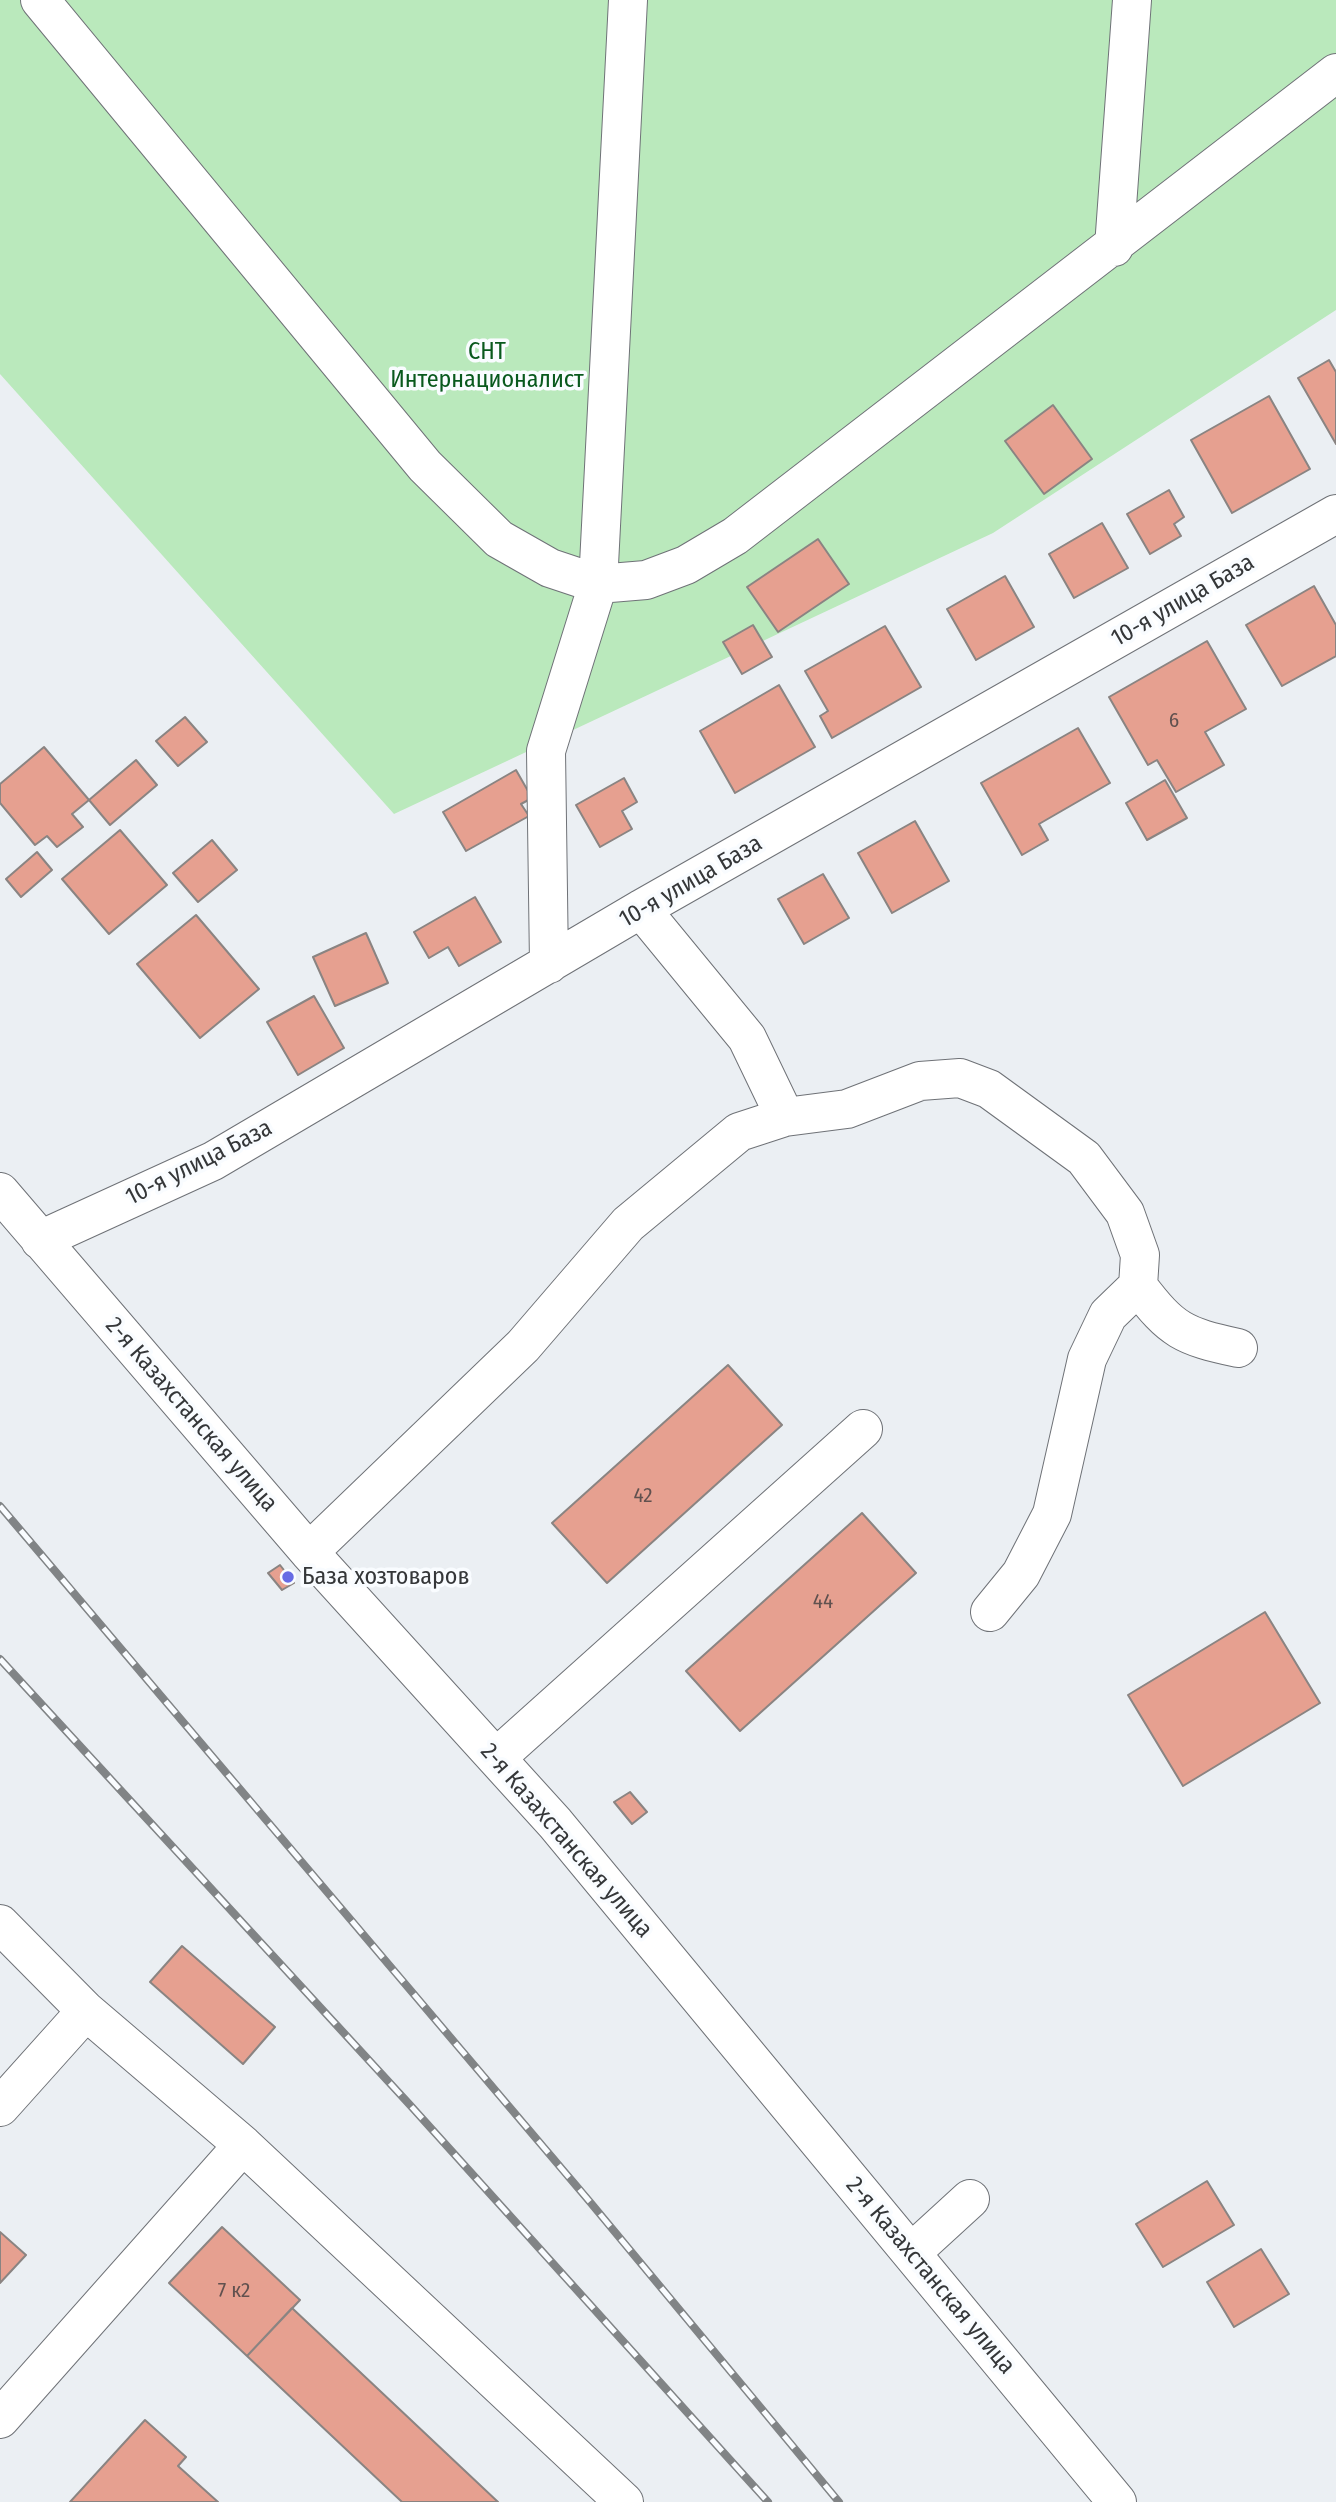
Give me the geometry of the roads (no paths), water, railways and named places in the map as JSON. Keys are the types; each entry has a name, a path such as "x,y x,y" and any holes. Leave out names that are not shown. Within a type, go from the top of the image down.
{"street":[{"path":"40,0 425,466 499,539 550,568 598,584 646,580 686,565 735,536 1114,247 1336,73"},
{"path":"550,964 546,751 598,584 628,0"},
{"path":"1114,247 1132,0"},
{"name":"10-я улица База","path":"40,1240 213,1161 641,909 1336,514"},
{"path":"641,909 747,1038 785,1117"},
{"path":"309,1552 523,1346 628,1224 739,1132 785,1117 848,1109 920,1081 960,1078 989,1089 1084,1158 1125,1213 1140,1255 1138,1286 1164,1321 1200,1340 1238,1348"},
{"name":"2-я Казахстанская улица","path":"0,1192 309,1552 555,1823 1117,2502"},
{"path":"990,1612 1021,1574 1052,1514 1087,1359 1108,1315 1138,1286"},
{"path":"496,1758 863,1429"},
{"path":"0,1924 86,2011 243,2144 624,2502"},
{"path":"0,2107 86,2011"},
{"path":"0,2419 243,2144"},
{"path":"911,2253 970,2199"}],"railway":[{"path":"0,1506 590,2202 839,2502"},
{"path":"0,1659 410,2105 768,2502"}],"place":[{"name":"База хозтоваров","path":"288,1577"}],"park label":[{"name":"СНТ Интернационалист","path":"487,366"}]}
